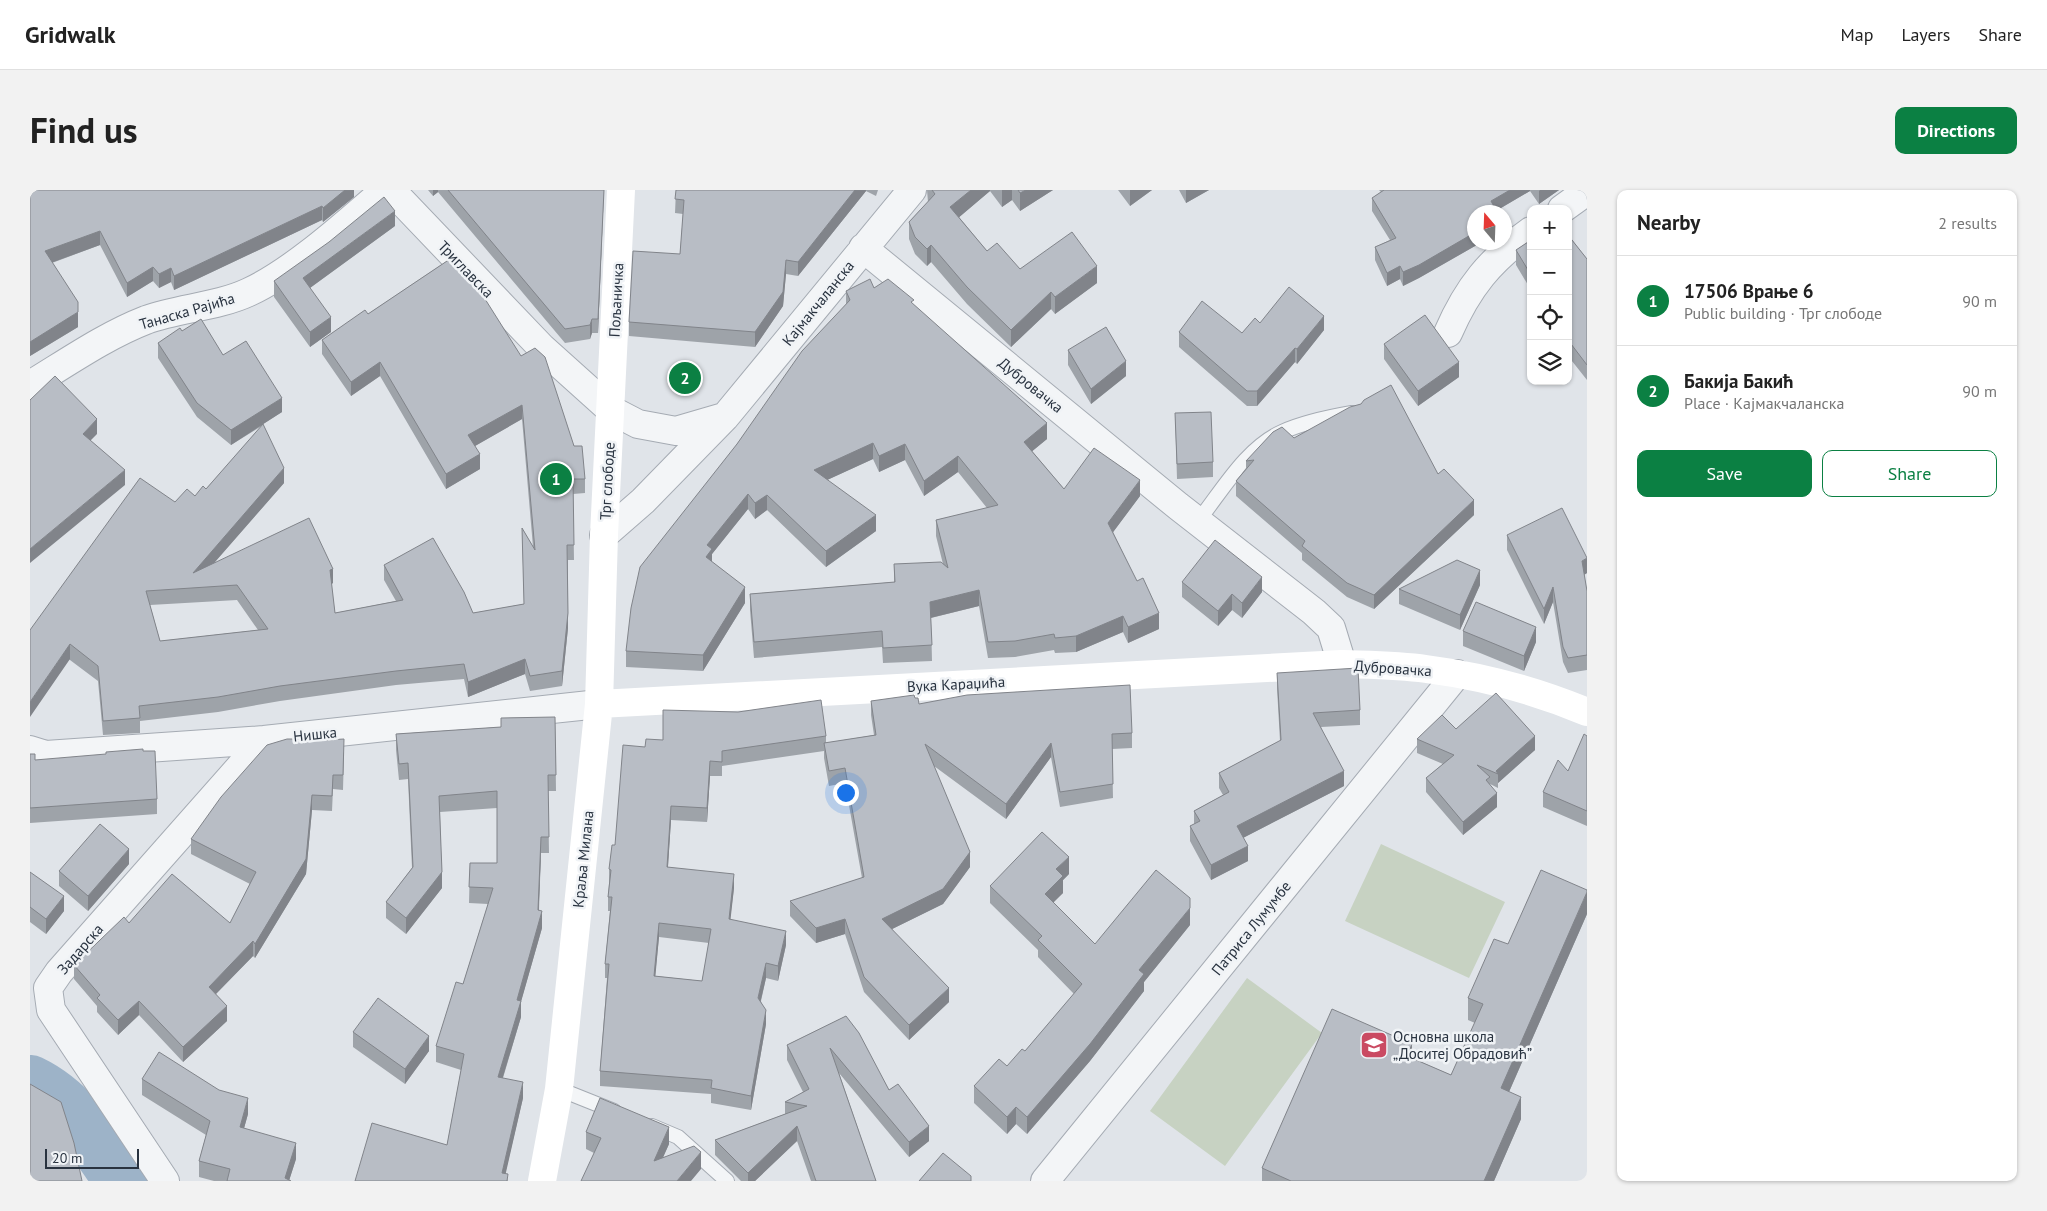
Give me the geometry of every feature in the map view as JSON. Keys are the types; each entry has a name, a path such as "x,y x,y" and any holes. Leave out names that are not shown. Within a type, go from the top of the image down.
{"main road":[{"name":"Пољаничка","path":"611,410 620,190"},
{"name":"Трг слободе","path":"604,536 611,410"},
{"name":"Краља Милана","path":"542,1181 559,1089 599,704 604,536"},
{"name":"Дубровачка","path":"1342,664 1425,668 1457,674 1553,698 1587,712"},
{"name":"Вука Караџића","path":"599,704 1342,664"}],"street":[{"name":"Танаска Рајића","path":"30,385 126,329 148,320 234,298 250,292 320,245 385,190"},
{"name":"Триглавска","path":"391,190 542,348 611,410"},
{"name":"Кајмакчаланска","path":"725,417 912,190"},
{"path":"1568,205 1587,191"},
{"path":"1448,333 1459,308 1474,284 1492,262 1527,234"},
{"name":"Дубровачка","path":"863,248 1198,521 1314,612 1331,628 1342,664"},
{"path":"611,410 638,424 676,432 725,417"},
{"name":"Трг слободе","path":"604,536 642,501 725,417"},
{"name":"Патриса Лумумбе","path":"1046,1181 1457,674"},
{"name":"Нишка","path":"30,750 46,755 264,740 599,704"},
{"name":"Задарска","path":"164,1181 51,1010 48,988 59,972 264,740"}],"lane":[{"path":"1198,521 1250,455 1270,438 1298,426 1356,412"},
{"path":"559,1089 623,1114"},
{"path":"641,1122 678,1137 727,1181"}],"green space":[{"path":"1381,844 1505,902 1469,978 1345,921"},
{"path":"1247,978 1322,1033 1225,1166 1150,1111"}],"building":[{"path":"30,190 345,190 323,208 322,206 174,276 171,268 159,274 153,267 127,283 100,231 45,251 78,302 78,312 30,342"},
{"path":"448,190 604,190 598,319 592,319 590,325 565,329"},
{"path":"676,190 855,190 798,262 786,260 783,292 755,332 629,322 633,251 680,254 684,200 675,199"},
{"path":"932,190 971,190 950,207 987,251 997,243 1020,269 1072,232 1097,266 1055,297 1051,292 1011,330 967,287 931,245 927,249 915,237 909,222 935,194"},
{"path":"1384,190 1510,190 1491,201 1493,205 1467,205 1467,237 1419,265 1403,272 1400,266 1387,273 1375,247 1396,238 1372,198"},
{"path":"384,197 395,211 303,278 331,317 310,332 274,281 329,242"},
{"path":"1572,240 1587,259 1587,365 1572,345"},
{"path":"1527,243 1527,268 1516,250"},
{"path":"450,259 480,291 521,356 535,348 545,357 574,446 582,446 585,479 573,479 574,545 567,545 568,613 562,671 530,676 525,659 468,682 464,664 396,671 280,686 218,697 139,706 140,718 103,721 98,666 70,644 30,702 30,630 140,478 175,502 187,489 195,496 203,486 206,489 263,424 284,468 193,573 309,518 333,569 330,570 335,613 403,600 384,565 433,538 464,592 473,613 524,604 522,528 535,550 522,405 468,435 480,454 446,474 380,362 351,382 322,340 365,310 368,314","holes":["237,585 268,629 160,641 146,591"]},
{"path":"870,279 874,288 888,279 914,300 911,302 1047,423 1024,442 1064,489 1094,448 1140,480 1108,523 1137,581 1143,578 1159,613 1128,627 1123,616 1076,636 1055,638 1054,634 1015,641 988,642 979,590 930,602 932,645 883,648 882,631 754,642 750,594 895,582 894,564 941,562 948,568 936,520 998,505 958,456 924,481 905,444 879,456 873,443 814,470 876,515 826,551 767,495 755,503 748,494 707,545 712,549 706,557 745,587 703,655 626,651 631,608 640,567 737,444 802,351 850,300 846,291"},
{"path":"1289,287 1324,316 1297,349 1295,348 1257,391 1247,391 1179,332 1202,301 1242,333 1255,318 1260,323"},
{"path":"1425,315 1459,362 1418,391 1384,344"},
{"path":"201,319 223,355 246,341 282,398 231,430 197,403 158,343 180,328 182,331"},
{"path":"1106,327 1126,361 1091,389 1068,350"},
{"path":"55,376 97,419 83,434 125,470 30,549 30,400"},
{"path":"1391,385 1438,474 1444,469 1474,500 1374,595 1347,583 1302,546 1305,541 1236,481 1254,460 1246,461 1273,432 1282,427 1294,438 1350,407 1361,404 1364,400"},
{"path":"1211,412 1213,462 1177,464 1175,413"},
{"path":"1562,508 1587,558 1582,561 1587,591 1587,655 1568,658 1563,647 1553,587 1544,609 1507,535"},
{"path":"1215,540 1262,577 1242,603 1232,594 1218,611 1182,582"},
{"path":"1457,560 1480,570 1460,615 1399,589"},
{"path":"1476,602 1536,627 1524,656 1463,631"},
{"path":"1358,668 1360,710 1313,713 1344,771 1237,826 1248,846 1211,865 1190,826 1200,821 1194,811 1229,792 1219,773 1281,740 1277,673"},
{"path":"1130,685 1132,733 1112,734 1113,784 1060,792 1051,743 1006,804 925,744 970,852 943,889 882,919 949,988 909,1025 864,977 845,919 816,928 790,901 864,877 845,768 829,771 824,743 876,735 871,701 914,695 915,698 918,698 919,704 967,695"},
{"path":"1496,693 1535,736 1496,771 1498,774 1477,765 1490,777 1486,780 1497,793 1463,822 1426,778 1454,755 1417,739 1442,715 1456,729"},
{"path":"821,700 826,736 722,751 722,762 710,761 707,808 671,806 667,867 734,874 729,919 786,931 778,966 766,963 758,998 766,1010 751,1096 711,1088 712,1080 600,1071 609,964 605,964 612,897 608,897 611,870 609,869 612,845 615,845 623,745 645,747 646,739 663,740 663,710 738,712","holes":["659,923 711,929 702,981 654,976"]},
{"path":"555,717 556,775 548,775 549,837 541,837 538,910 542,911 517,1000 521,1001 498,1077 523,1082 502,1173 508,1174 507,1181 355,1181 372,1123 447,1145 464,1054 436,1046 456,982 463,984 493,888 469,887 470,863 497,863 497,791 439,796 442,872 406,918 386,902 413,867 408,763 399,764 396,734 501,727 501,718"},
{"path":"1584,734 1587,736 1587,811 1543,792 1558,760 1568,771"},
{"path":"287,739 310,739 310,741 344,739 343,775 333,775 332,796 312,795 306,859 255,944 253,941 209,987 227,1006 183,1047 139,1001 118,1020 97,998 100,995 74,965 124,917 129,923 172,874 230,923 256,872 191,839 221,797 267,745"},
{"path":"143,749 143,751 155,751 157,799 30,808 30,754 35,754 35,760"},
{"path":"100,824 129,849 88,896 59,871"},
{"path":"1042,832 1069,857 1056,869 1063,876 1045,894 1095,944 1156,870 1190,898 1190,908 1139,970 1144,974 1090,1044 1027,1117 1016,1107 1007,1117 974,1086 999,1059 1007,1066 1022,1049 1025,1051 1082,984 1038,940 1042,936 990,886"},
{"path":"1541,870 1587,890 1587,892 1501,1088 1521,1097 1484,1181 1291,1181 1262,1168 1332,1009 1412,1044 1407,1056 1451,1075 1483,1004 1468,998 1494,939 1508,944"},
{"path":"30,872 64,896 46,919 30,907"},
{"path":"378,998 429,1036 405,1069 353,1032"},
{"path":"846,1016 859,1033 889,1090 898,1084 929,1126 909,1142 830,1048 876,1181 816,1181 797,1126 748,1173 715,1140 807,1106 785,1102 809,1089 787,1045"},
{"path":"159,1052 219,1090 248,1098 240,1127 296,1143 285,1178 291,1181 227,1181 230,1169 199,1161 210,1121 142,1079"},
{"path":"30,1084 61,1102 74,1143 82,1181 30,1181"},
{"path":"600,1098 669,1127 654,1161 694,1146 701,1152 677,1181 581,1181 601,1138 586,1132"},
{"path":"943,1153 971,1176 971,1181 919,1181"}],"waterway":[{"path":"30,1083 45,1091 71,1113 93,1139 122,1181"}],"place":[{"name":"Бакија Бакић","path":"685,378"},
{"name":"17506 Врање 6","path":"556,479"},
{"name":"Основна школа „Доситеј Обрадовић”","path":"1374,1045"}]}
